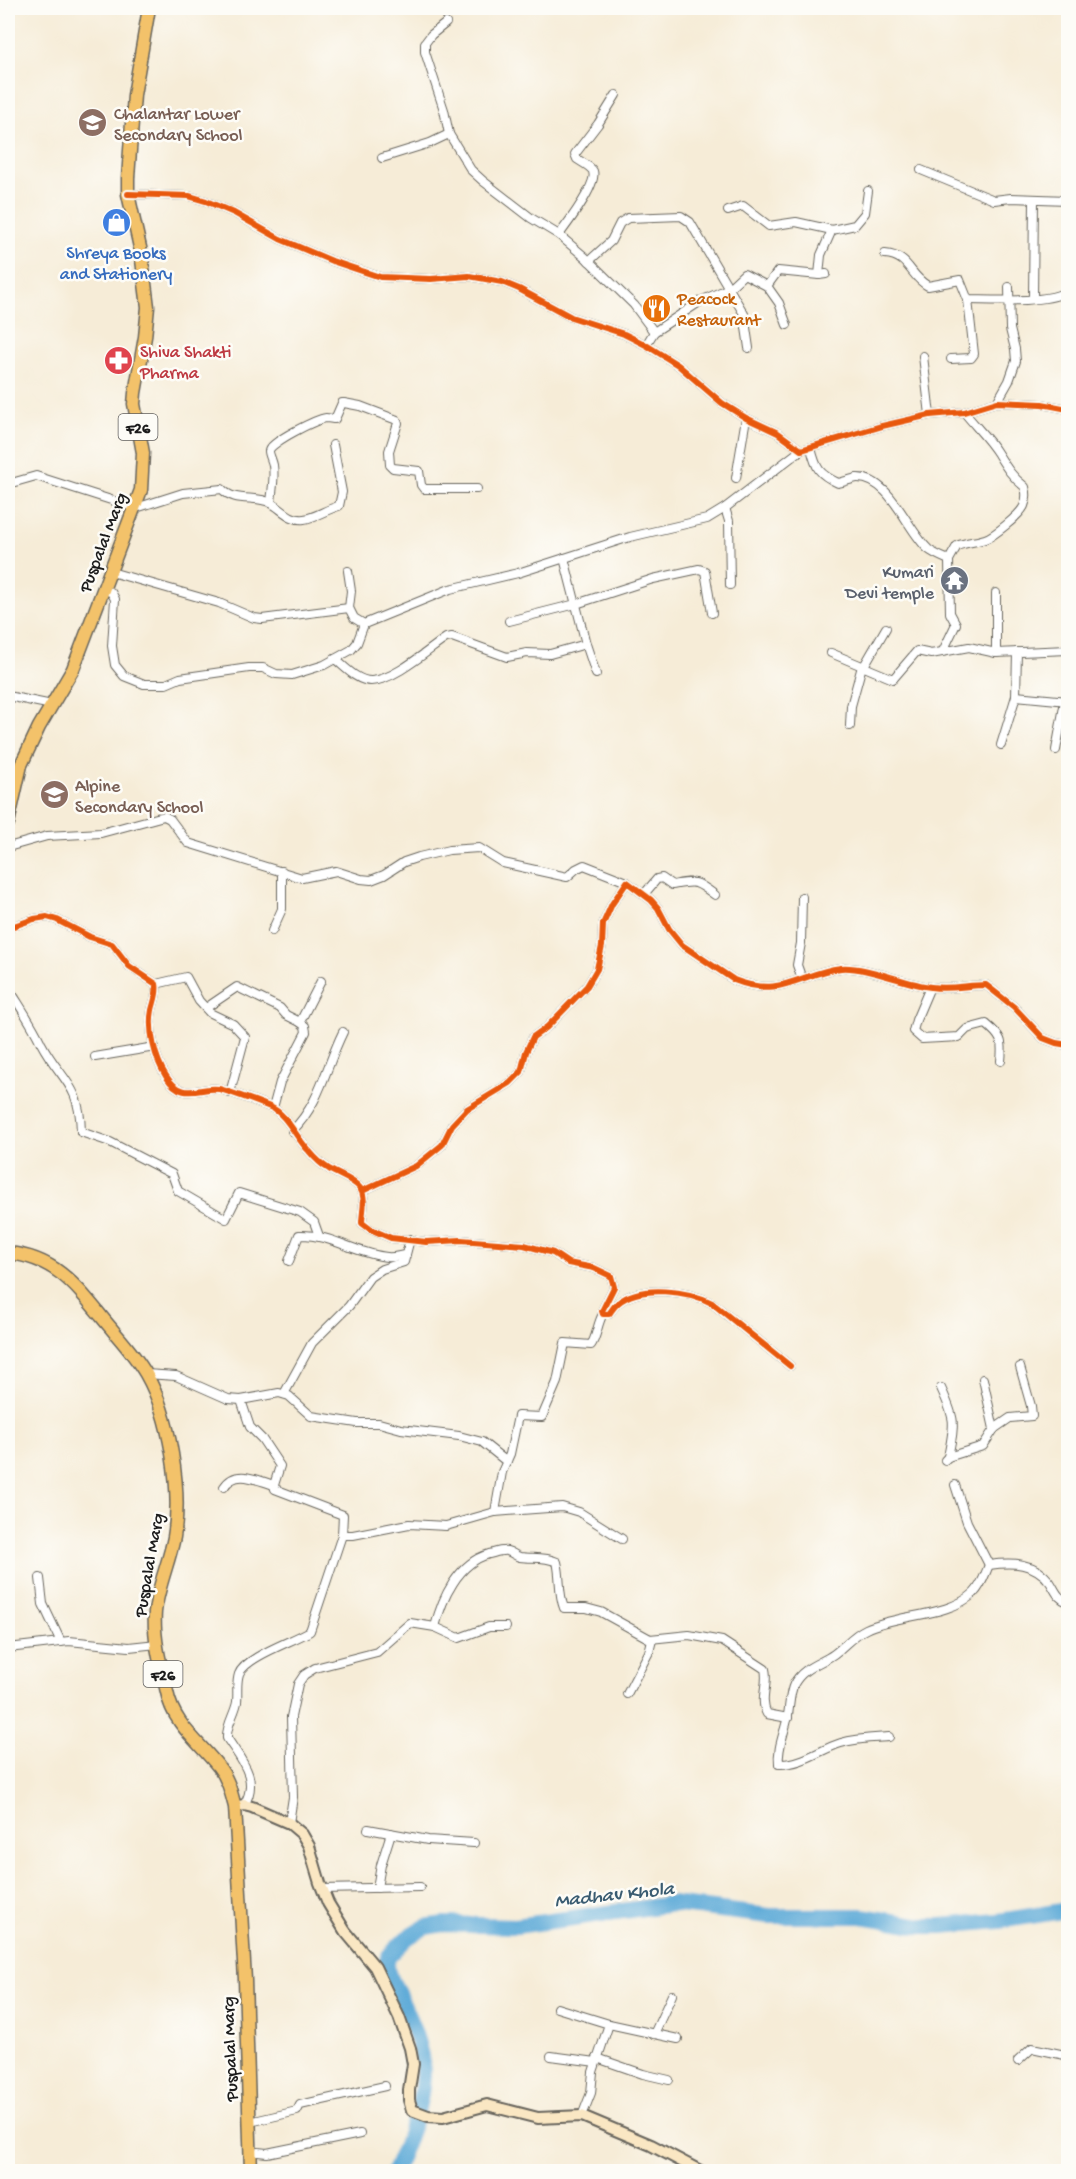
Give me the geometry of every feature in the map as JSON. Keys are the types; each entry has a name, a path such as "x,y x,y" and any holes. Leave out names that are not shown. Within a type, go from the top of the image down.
{"main road":[{"name":"Puspalal Marg","path":"8,823 21,765 39,727 73,669 141,490 144,468 134,404 148,307 141,252 128,194 132,119 149,8"},
{"name":"Puspalal Marg","path":"8,1252 40,1259 58,1271 83,1294 146,1374 167,1433 176,1487 176,1516 174,1537 159,1588 155,1630 168,1697 176,1718 218,1766 239,1806 250,2122 254,2152"},
{"name":"F26","path":"251,2172 254,2152"}],"street":[{"path":"446,23 425,43 425,52 444,110 449,134 463,158 483,182 559,236 589,261 634,305 654,332"},
{"path":"559,236 589,191 593,178 591,168 577,159 576,154 616,95"},
{"path":"382,158 430,143 449,134"},
{"path":"921,170 994,200 1068,200"},
{"path":"728,211 743,206 769,226 796,222 832,230 855,225 861,220 866,213 868,191"},
{"path":"128,194 189,196 206,201 234,213 280,239 332,261 380,277 431,279 469,276 502,282 571,317 624,334 646,345 678,364 723,403 746,418 778,433 801,450"},
{"path":"1033,299 1034,199"},
{"path":"589,261 611,241 620,223 628,218 681,216 690,222 744,314 749,348"},
{"path":"767,286 778,271 823,275 821,255 832,230"},
{"path":"885,254 897,255 921,282 928,286 960,280 968,300 974,354 970,358 951,359"},
{"path":"646,345 654,332 700,301 729,288 746,273 767,286 778,303 787,325"},
{"path":"968,300 1033,299 1062,293 1068,286"},
{"path":"997,402 1010,381 1016,362 1016,349 1010,329 1009,287"},
{"path":"923,356 930,415"},
{"path":"363,624 450,589 518,573 630,537 707,519 801,450 882,426 930,415 964,412 997,402 1042,404 1068,409"},
{"path":"271,503 273,483 273,465 269,452 271,447 278,441 325,418 335,419 342,403 360,406 397,420 389,451 390,465 393,468 419,471 421,485 424,489 477,489"},
{"path":"943,651 956,624 950,612 949,560 957,546 983,540 999,530 1019,512 1027,496 1025,487 1014,478 964,412"},
{"path":"736,478 746,418"},
{"path":"8,484 36,476 136,508 183,493 222,489 227,495 271,503 295,519 304,519 339,506 342,492 333,445"},
{"path":"811,448 815,463 822,475 838,483 858,478 874,483 889,496 923,544 930,551 949,560"},
{"path":"725,508 729,521 730,585"},
{"path":"564,558 596,674"},
{"path":"509,621 576,604 653,579 699,569 705,571 712,613"},
{"path":"348,571 351,591 349,608 354,618 363,624"},
{"path":"111,572 219,603 254,618 262,619 349,608"},
{"path":"103,590 111,592 116,599 112,646 115,665 124,676 144,684 166,684 180,678 249,668 263,668 276,674 292,675 335,659 351,650 357,643 363,624"},
{"path":"996,592 996,653"},
{"path":"850,726 851,706 863,666 886,628"},
{"path":"335,659 356,676 370,681 387,677 446,638 452,637 507,657 527,652 550,654 586,644"},
{"path":"831,653 893,679 917,651 931,654 969,647 996,653 1068,650"},
{"path":"1002,745 1016,696 1017,652"},
{"path":"8,696 52,705"},
{"path":"1016,696 1067,701 1056,750"},
{"path":"8,847 47,836 101,833 164,816 173,822 188,843 302,878 336,871 371,880 419,856 449,850 479,848 503,863 567,877 584,865 627,882 645,893 658,908 669,929 682,945 734,980 744,984 780,987 827,971 849,968 930,987 953,989 986,985 1014,1007 1043,1038 1068,1045"},
{"path":"272,931 282,909 282,871"},
{"path":"645,893 657,879 662,878 672,885 688,881 698,882 715,895"},
{"path":"362,1191 416,1166 442,1145 452,1125 467,1109 510,1083 521,1072 533,1037 547,1028 587,986 597,969 602,946 603,924 612,904 627,882"},
{"path":"802,897 801,943 796,965 802,980"},
{"path":"8,928 47,917 90,937 112,944 129,966 156,984 186,977 199,1001 210,1013 233,1024 245,1037 230,1093"},
{"path":"300,1022 321,981"},
{"path":"156,984 151,1028 165,1075 177,1088 194,1093 217,1089 273,1108 285,1118 292,1131 327,1168 357,1185 362,1191 364,1198 362,1223 370,1229 391,1238 426,1242 461,1240 524,1245 553,1253 568,1263 605,1272 611,1276 614,1287 603,1305 603,1314 597,1323 593,1342 591,1345 565,1343 557,1382 542,1417 518,1416 507,1462 502,1472 495,1512"},
{"path":"206,1008 237,987 280,1008 286,1015 306,1026 306,1032 280,1082 273,1108"},
{"path":"930,987 913,1031 922,1039 959,1037 967,1029 986,1024 997,1032 1003,1043 1001,1061"},
{"path":"8,992 13,994 33,1024 42,1044 76,1096 81,1132 110,1142 172,1174 178,1191 226,1219 238,1193 284,1209 300,1212 314,1222 319,1236"},
{"path":"292,1131 304,1120 322,1085 342,1032"},
{"path":"95,1057 155,1047"},
{"path":"289,1261 299,1235 319,1236 341,1245 387,1257 406,1255"},
{"path":"284,1394 312,1343 349,1306 370,1277 382,1269 404,1262 410,1239"},
{"path":"603,1314 609,1314 617,1303 628,1296 643,1293 686,1293 698,1296 712,1303 790,1366"},
{"path":"941,1388 953,1416 953,1431 946,1459 983,1446 994,1430 1010,1418 1032,1416 1020,1367"},
{"path":"146,1374 176,1376 228,1399 242,1400 284,1394 311,1416 357,1423 379,1423 401,1429 459,1436 482,1442 507,1462"},
{"path":"983,1379 994,1430"},
{"path":"242,1400 250,1427 262,1439 280,1466 274,1485"},
{"path":"225,1487 232,1478 240,1476 274,1485 275,1489 343,1515 342,1535 310,1631 277,1646 246,1664 239,1671 237,1702 227,1738 248,1773 251,1785 239,1806 289,1823 302,1834 309,1846 322,1889 345,1931 375,1967 399,2017 410,2048 413,2064 409,2090 411,2106 417,2113 428,2116 443,2116 487,2105 538,2118 582,2116 651,2145 702,2172"},
{"path":"889,1737 848,1741 799,1761 779,1764 781,1741 788,1718 792,1689 798,1678 811,1666 833,1655 855,1635 867,1628 943,1609 967,1598 981,1584 989,1564 967,1522 955,1485"},
{"path":"342,1535 409,1524 446,1526 495,1512 562,1507 579,1512 622,1539"},
{"path":"435,1627 443,1600 469,1563 506,1550 520,1557 536,1557 557,1562 564,1608 586,1608 601,1612 652,1640 689,1635 729,1643 765,1669 767,1676 763,1703 767,1714 788,1718"},
{"path":"989,1564 1022,1564 1035,1569 1050,1582 1061,1600 1068,1602"},
{"path":"40,1578 43,1604 61,1642"},
{"path":"289,1823 293,1797 292,1705 298,1684 304,1675 315,1668 376,1652 410,1623 435,1627 459,1638 489,1626 506,1627"},
{"path":"627,1694 652,1640"},
{"path":"8,1648 69,1641 129,1647 157,1644"},
{"path":"368,1829 428,1839 474,1843"},
{"path":"377,1888 391,1833"},
{"path":"322,1889 420,1887"},
{"path":"654,2034 672,1995"},
{"path":"557,2008 609,2024 678,2038"},
{"path":"582,2116 591,2093 593,2072 609,2024"},
{"path":"1018,2061 1032,2048 1065,2055"},
{"path":"551,2056 597,2060 669,2080"},
{"path":"250,2122 297,2111 300,2105 385,2086"},
{"path":"254,2152 267,2153 360,2134"}],"waterway":[{"name":"Madhav Khola","path":"394,2172 417,2112 423,2075 415,2033 385,1966 389,1956 407,1938 425,1927 444,1924 516,1926 672,1904 769,1916 862,1916 922,1926 999,1921 1068,1910"}],"cycle path":[{"path":"128,194 189,196 206,201 234,213 280,239 332,261 380,277 431,279 469,276 502,282 571,317 624,334 646,345 678,365 722,403 746,418 778,433 801,450 882,426 930,415 964,412 997,402 1042,404 1068,409"},
{"path":"362,1191 416,1166 442,1145 452,1125 467,1109 510,1083 521,1072 533,1037 547,1027 587,986 597,969 602,946 603,924 612,904 627,882 658,908 669,929 682,945 734,980 765,987 778,986 826,971 851,968 931,987 986,985 1014,1007 1043,1038 1068,1045"},
{"path":"8,928 47,917 90,937 112,944 129,966 156,984 151,1018 153,1044 166,1076 173,1085 187,1091 223,1090 276,1110 318,1161 360,1188 364,1201 362,1223 370,1229 391,1238 426,1242 461,1240 524,1245 553,1253 568,1263 594,1268 611,1276 614,1287 602,1311 603,1314 609,1314 618,1303 639,1293 665,1291 691,1295 712,1303 790,1366"}],"place":[{"name":"Chalantar Lower Secondary School","path":"93,123"},
{"name":"Shreya Books and Stationery","path":"116,223"},
{"name":"Peacock Restaurant","path":"656,308"},
{"name":"Shiva Shakti Pharma","path":"119,361"},
{"name":"Kumari Devi temple","path":"955,581"},
{"name":"Alpine Secondary School","path":"54,795"}]}
